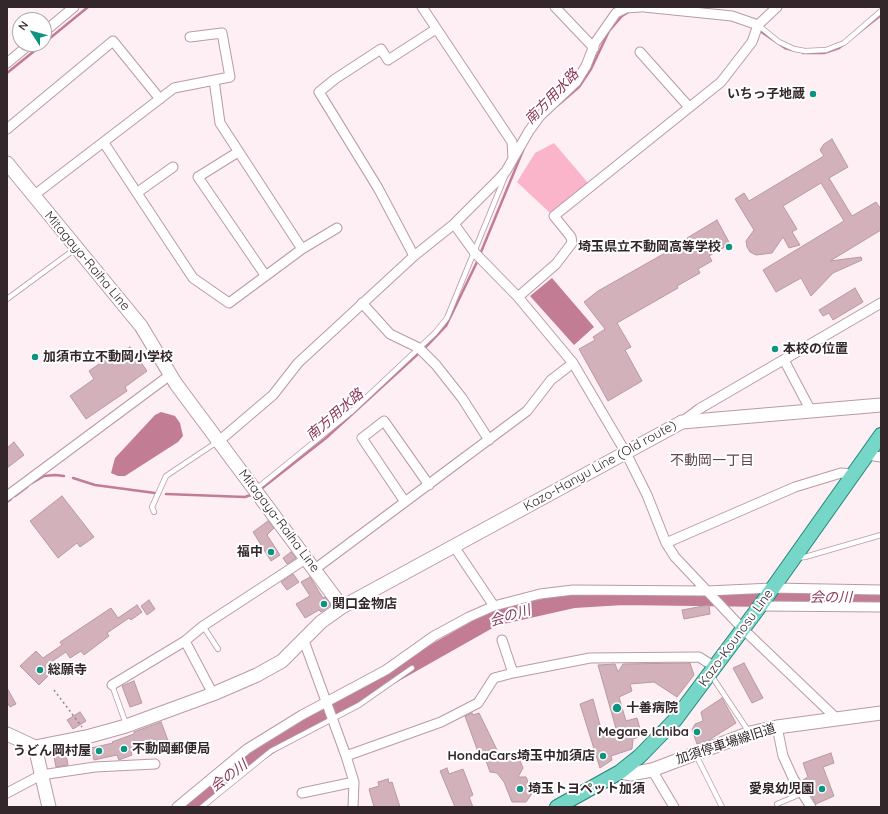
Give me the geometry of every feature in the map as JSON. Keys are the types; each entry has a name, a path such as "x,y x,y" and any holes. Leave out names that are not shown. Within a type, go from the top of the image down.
{"main road":[{"name":"Mitagaya-Raiha Line","path":"7,163 141,326 170,375 342,607"},
{"name":"Kazo-Hanyu Line (Old route)","path":"342,607 453,545 682,422 881,405"},
{"name":"Kazo-Kounosu Line","path":"559,807 620,772 640,756 675,720 766,598 881,435"},
{"path":"7,734 35,747 90,736 126,726 213,694 282,661 304,641 321,622 342,607"},
{"name":"加須停車場線旧道","path":"620,772 630,774 652,770 750,734 777,727 881,713"},
{"path":"35,747 49,807"}],"street":[{"path":"52,25 74,7"},
{"path":"422,7 512,142 514,154 511,163"},
{"path":"555,7 594,48"},
{"path":"218,441 273,395 298,364 414,256 454,224 498,180 511,163 529,131 540,116 576,82 586,66 594,48 616,14 626,8 643,7 732,16 757,28"},
{"path":"518,297 556,264 572,243 571,237 554,216 721,82 752,42 757,28 777,7"},
{"path":"414,256 378,188 319,92 335,78 381,49 388,60 436,29"},
{"path":"33,196 174,88 230,77 222,32 190,37"},
{"path":"7,128 113,41 160,99"},
{"path":"7,63 20,52"},
{"path":"640,52 689,107"},
{"path":"214,80 220,124 302,249"},
{"path":"104,143 138,192 192,278 229,303 302,249 338,228"},
{"path":"238,152 198,177 265,275"},
{"path":"138,192 173,167"},
{"path":"454,224 478,256 518,297 572,363 626,453 647,495 666,542 675,557 743,629 836,718"},
{"path":"362,303 390,334 421,350 436,365 462,398 489,440"},
{"path":"682,422 699,409 881,303"},
{"path":"784,360 811,411"},
{"path":"315,569 527,411 551,380 572,363"},
{"path":"7,496 170,375"},
{"path":"405,502 362,438 384,421 429,485"},
{"path":"867,455 881,456"},
{"path":"666,542 795,487 841,473 853,474"},
{"path":"453,545 494,606"},
{"path":"112,685 184,641 203,626 307,558"},
{"path":"177,807 247,750 302,715 327,704 386,670 434,636 469,617 494,606 540,594 573,590 707,590 766,598 881,607"},
{"path":"766,598 881,590"},
{"path":"502,640 513,673"},
{"path":"184,641 213,694"},
{"path":"304,641 354,782 353,807"},
{"path":"346,756 441,722 478,703 494,678 513,673 590,658 699,656 712,670"},
{"path":"777,727 783,756 793,778 811,807"},
{"path":"7,793 42,775 95,767 155,764"},
{"path":"652,770 674,807"},
{"path":"302,793 354,782"}],"lane":[{"path":"757,28 779,42 794,49 805,51 826,50 844,43 881,11"},
{"path":"257,491 351,412 421,350 447,318 478,256 511,163"},
{"path":"7,299 76,248"},
{"path":"154,512 152,507 166,476 218,441"},
{"path":"793,558 805,557 881,535"},
{"path":"203,626 218,649"},
{"path":"202,807 270,751 331,717 358,705 412,668"},
{"path":"712,670 750,734"},
{"path":"112,685 126,726"},
{"path":"695,753 722,807"},
{"path":"777,804 803,793"}],"path":[{"path":"54,690 90,736"}],"shaded area":[{"path":"554,143 588,183 550,213 517,182 535,153"},
{"path":"552,278 594,327 574,345 530,296"},
{"path":"161,412 175,416 180,423 183,436 178,442 125,476 118,476 111,473 115,458 155,415"}],"building":[{"path":"832,139 848,167 829,178 852,216 876,202 881,209 881,230 830,261 861,257 862,260 833,273 811,296 801,278 776,292 763,270 844,221 821,183 783,206 797,229 792,232 800,245 789,248 783,237 772,253 756,255 750,252 746,241 754,230 735,199 744,193 749,201 824,156 820,150 824,144"},
{"path":"717,220 730,244 709,256 712,261 698,269 700,273 677,286 678,288 617,323 631,347 625,350 642,381 608,401 579,349 595,340 593,337 605,329 584,302 598,291 688,240 687,238"},
{"path":"855,288 863,302 833,320 829,313 823,316 819,310"},
{"path":"130,347 147,371 125,387 127,391 86,419 70,396 94,379 89,371 106,359 108,362"},
{"path":"14,442 24,455 7,468 7,448"},
{"path":"62,496 94,537 80,547 77,543 58,558 30,521"},
{"path":"268,521 274,528 267,535 280,555 271,561 253,532"},
{"path":"291,552 296,558 287,564 283,558"},
{"path":"293,574 299,582 287,590 281,582"},
{"path":"310,577 323,598 325,597 331,605 321,612 319,610 305,618 296,604 310,596 301,582"},
{"path":"149,600 155,609 147,615 141,606"},
{"path":"137,605 142,612 131,620 129,618 107,633 109,636 84,655 81,651 70,658 66,652 48,664 54,670 39,685 20,666 36,651 43,658 62,645 60,642 111,608 118,618"},
{"path":"709,605 710,614 684,619 682,610"},
{"path":"690,663 694,675 677,697 654,682 630,684 632,691 619,697 626,721 637,718 642,736 633,739 632,749 611,756 612,760 600,768 580,704 593,699 603,736 617,732 598,665 615,664 618,672 623,664"},
{"path":"744,663 763,698 752,703 733,668"},
{"path":"134,681 142,703 130,707 122,686"},
{"path":"7,688 16,704 10,707 7,702"},
{"path":"722,698 736,723 709,740 697,744 692,730 695,724 703,721 701,712"},
{"path":"80,712 86,721 73,729 67,720"},
{"path":"472,713 473,715 479,713 500,756 519,758 523,768 518,777 526,777 533,792 526,802 512,802 504,782 497,773 490,772 485,758 481,760 465,716"},
{"path":"161,722 169,743 156,747 155,742 138,747 139,750 131,752 132,755 119,760 117,755 94,760 91,748 113,743 112,742 134,734 134,732"},
{"path":"65,749 68,765 56,767 53,752"},
{"path":"831,753 834,763 823,767 834,796 816,804 803,780 808,777 803,763"},
{"path":"447,768 449,774 463,769 473,795 469,797 473,807 455,807 440,771"},
{"path":"388,779 389,783 392,782 400,807 374,807 369,789 379,786 378,782"}],"waterway":[{"path":"52,36 88,7"},
{"name":"南方用水路","path":"558,105 579,87 591,69 609,31 622,16 630,11"},
{"name":"南方用水路","path":"803,53 824,53 839,48 881,15"},
{"name":"南方用水路","path":"760,31 785,48 792,50"},
{"path":"7,73 33,52"},
{"name":"南方用水路","path":"481,252 524,148"},
{"name":"南方用水路","path":"424,349 446,326 477,262"},
{"name":"南方用水路","path":"261,489 326,438 419,353"},
{"name":"南方用水路","path":"32,483 44,476 64,476"},
{"name":"南方用水路","path":"73,478 95,485 155,493"},
{"name":"南方用水路","path":"15,496 27,487"},
{"name":"南方用水路","path":"166,494 245,497 253,494"},
{"name":"南方用水路","path":"7,502 11,499"},
{"name":"会の川","path":"190,807 222,780 280,739 494,618 574,600 623,597 770,599 881,598"}],"place":[{"name":"いちっ子地蔵","path":"813,94"},
{"name":"埼玉県立不動岡高等学校","path":"729,247"},
{"name":"本校の位置","path":"775,349"},
{"name":"加須市立不動岡小学校","path":"35,357"},
{"name":"福中","path":"271,552"},
{"name":"関口金物店","path":"324,604"},
{"name":"総願寺","path":"40,670"},
{"name":"十善病院","path":"617,708"},
{"name":"Megane Ichiba","path":"697,732"},
{"name":"不動岡郵便局","path":"124,749"},
{"name":"うどん岡村屋","path":"99,751"},
{"name":"HondaCars埼玉中加須店","path":"603,756"},
{"name":"埼玉トヨペット加須","path":"520,789"},
{"name":"愛泉幼児園","path":"822,789"}],"district":[{"name":"不動岡一丁目","path":"712,461"}]}
